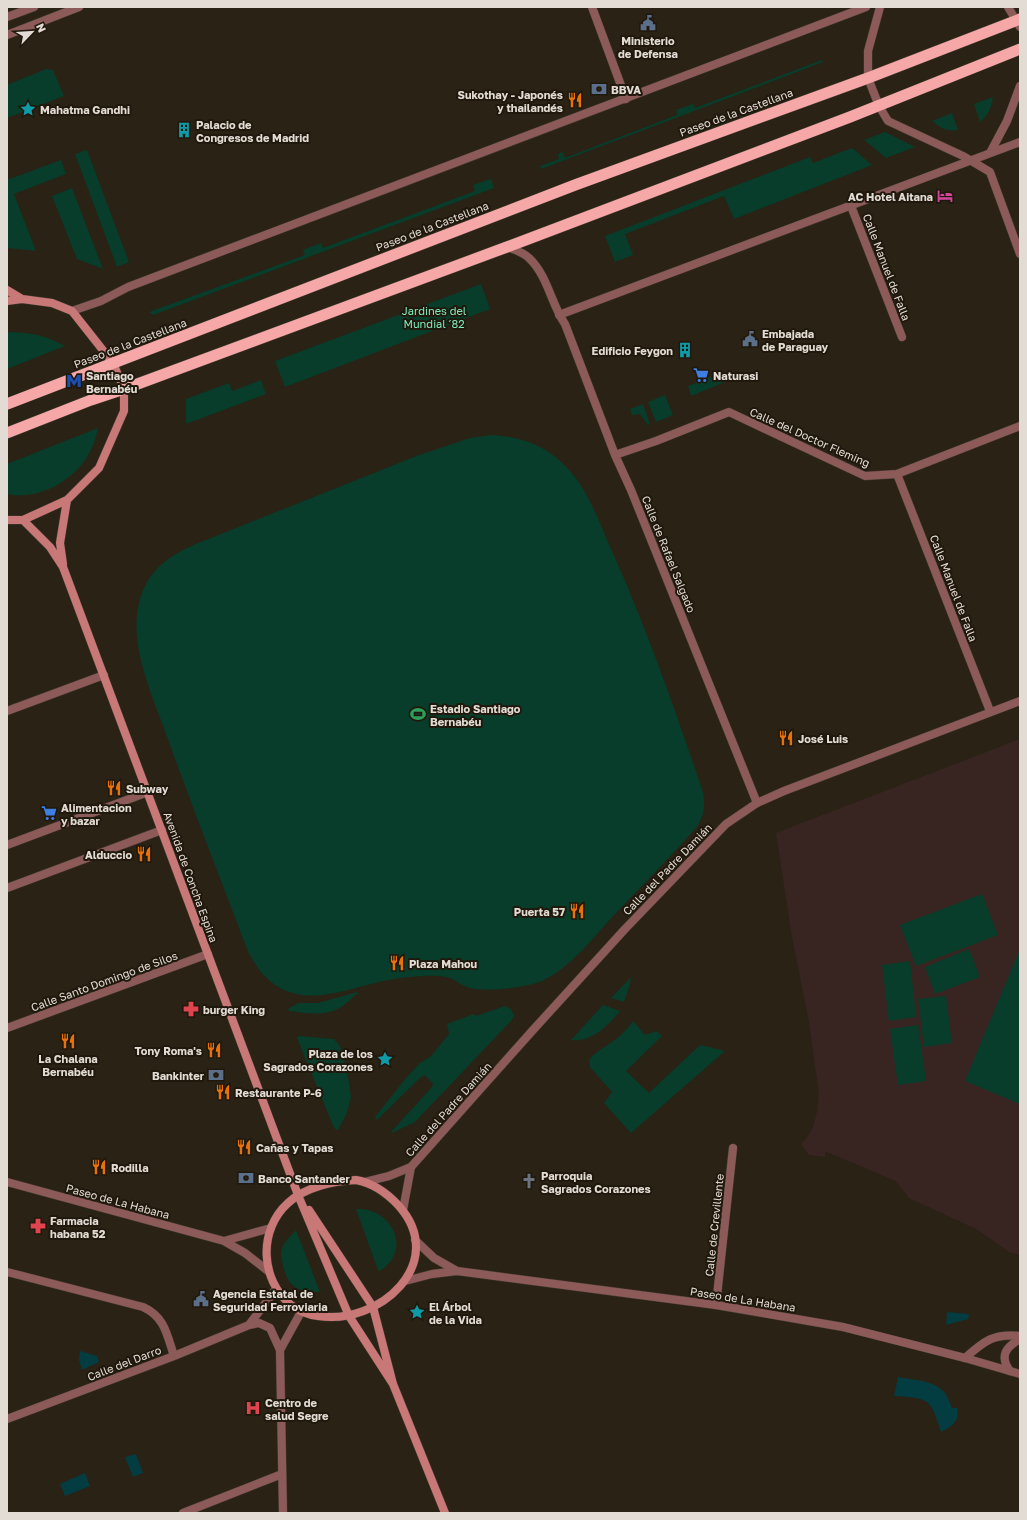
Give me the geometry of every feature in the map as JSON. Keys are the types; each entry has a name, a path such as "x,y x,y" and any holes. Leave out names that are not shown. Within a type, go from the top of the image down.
{"highway":[{"name":"Paseo de la Castellana","path":"7,404 575,185 1019,22"},
{"path":"7,433 91,400 507,247 879,106 1020,49"}],"main road":[{"path":"7,290 22,299"},
{"path":"7,301 22,299 52,303 72,311 113,363 124,389 124,411 99,468 67,500 23,520 7,520"},
{"name":"Avenida de Concha Espina","path":"63,567 60,543 67,500"},
{"name":"Avenida de Concha Espina","path":"23,520 50,548 63,567 298,1195 349,1316 393,1384"},
{"path":"352,1180 365,1182 386,1194 403,1210 409,1222 415,1240 416,1251 405,1281 390,1297 373,1307 349,1316 327,1318 301,1312 283,1298 276,1289 268,1271 267,1248 271,1228 281,1210 298,1195 322,1185 336,1182 352,1180"},
{"name":"Avenida de Concha Espina","path":"298,1195 373,1307 393,1384 445,1513"}],"street":[{"path":"7,17 34,7"},
{"path":"7,35 79,7"},
{"path":"592,7 626,99"},
{"path":"72,311 100,301 128,287 866,7"},
{"path":"880,7 868,51 868,78 879,106 888,121 973,161 990,172 1020,254"},
{"name":"Paseo de la Castellana","path":"1008,7 1019,22"},
{"path":"990,153 1007,121 1020,86"},
{"path":"507,247 521,252 530,258 543,278 559,315 973,161 1020,142"},
{"name":"Calle Manuel de Falla","path":"851,206 902,337"},
{"name":"Calle de Rafael Salgado","path":"559,315 565,324 615,455 634,498 757,803"},
{"name":"Calle del Doctor Fleming","path":"615,455 656,441 729,412 865,476 897,474 1020,426"},
{"name":"Calle Manuel de Falla","path":"897,474 990,711"},
{"path":"7,711 104,675"},
{"name":"Calle del Padre Damián","path":"411,1168 533,1030 682,869 726,824 757,803 784,791 1020,700"},
{"path":"7,845 148,792"},
{"path":"7,888 162,830"},
{"name":"Calle Santo Domingo de Silos","path":"7,1028 208,954"},
{"name":"Calle de Crevillente","path":"716,1305 733,1148"},
{"path":"365,1182 389,1176 411,1168"},
{"path":"403,1210 411,1168"},
{"name":"Paseo de La Habana","path":"7,1182 224,1241 245,1253 268,1271"},
{"path":"224,1241 271,1228"},
{"path":"415,1240 434,1258 457,1271"},
{"path":"405,1281 432,1274 457,1271"},
{"name":"Paseo de La Habana","path":"457,1271 716,1305 843,1327 965,1358 1020,1374"},
{"path":"7,1272 143,1307 153,1312 163,1324 174,1356"},
{"path":"249,1325 276,1289"},
{"path":"280,1350 301,1312"},
{"path":"249,1325 259,1323 267,1326 272,1332 280,1350 283,1513"},
{"name":"Calle del Darro","path":"7,1419 174,1356 249,1325"},
{"path":"965,1358 993,1338 1006,1334 1020,1336"},
{"path":"1010,1371 1006,1366 1004,1356 1009,1347 1020,1340"},
{"path":"183,1513 282,1474"}],"shaded area":[{"path":"1020,739 1020,1255 1009,1252 978,1230 909,1198 896,1181 827,1152 825,1152 825,1157 809,1155 801,1144 812,1130 817,1112 819,1094 809,1022 792,937 776,833"}],"green space":[{"path":"822,60 823,62 541,169 540,166 559,159 558,154 563,152 565,158 677,115 676,110 693,104 695,108"},
{"path":"46,69 53,70 64,96 7,118 7,85"},
{"path":"993,97 986,117 980,122 974,104"},
{"path":"952,113 958,130 944,129 932,121"},
{"path":"885,132 915,147 886,158 864,140"},
{"path":"852,148 872,165 734,219 724,196 625,234 633,255 615,262 605,236 810,157 813,163"},
{"path":"87,150 129,262 117,267 75,154"},
{"path":"61,160 66,174 14,194 36,251 7,248 7,180"},
{"path":"491,179 494,188 153,315 149,312 305,255 303,250 321,243 323,248 475,191 473,185"},
{"path":"72,188 103,269 77,259 52,196"},
{"name":"Jardines del Mundial ´82","path":"481,284 490,309 285,387 275,361"},
{"path":"7,333 38,335 51,339 65,346 7,369"},
{"path":"721,373 725,382 691,396 688,386"},
{"path":"261,380 266,394 186,424 186,399 229,383 232,391"},
{"path":"665,395 673,415 656,422 648,402"},
{"path":"643,404 650,424 648,425 640,414 632,415 630,409"},
{"path":"98,428 94,443 87,457 63,482 52,488 30,495 7,494 7,464"},
{"name":"Estadio Santiago Bernabéu","path":"491,435 514,438 534,444 544,449 562,462 577,479 588,498 637,609 671,700 703,792 704,806 702,818 697,827 573,960 554,974 537,983 506,989 484,990 467,987 448,977 425,976 386,981 325,995 314,996 293,993 278,987 265,977 255,964 247,949 145,676 136,624 141,596 145,585 158,568 185,549 419,455 470,438"},
{"path":"982,894 998,935 916,966 900,925"},
{"path":"969,949 980,977 935,994 925,967"},
{"path":"1020,949 1020,1104 965,1081"},
{"path":"910,961 916,1017 889,1021 882,965"},
{"path":"631,977 624,1002 611,998"},
{"path":"357,992 358,993 343,1006 329,1012 309,1013 289,1011 288,1009 298,1003 318,1003"},
{"path":"946,996 952,1043 924,1047 918,999"},
{"path":"603,1005 620,1011 611,1022 599,1032 586,1039 571,1040"},
{"path":"505,1006 511,1009 514,1016 511,1021 415,1122 392,1133 392,1131 432,1087 433,1084 425,1075 421,1077 378,1119 376,1119 375,1117 406,1078 420,1063 430,1057 449,1034 447,1024 474,1014 476,1016"},
{"path":"633,1021 645,1035 656,1031 662,1036 626,1071 649,1093 699,1046 701,1045 725,1051 631,1133 604,1103 612,1092 590,1067 589,1060 619,1036"},
{"path":"918,1025 926,1081 898,1085 890,1029"},
{"path":"298,1036 334,1039 340,1046 349,1082 351,1097 347,1113 338,1130 335,1129 332,1123 297,1038"},
{"path":"356,1209 369,1210 380,1215 388,1222 394,1231 396,1242 395,1252 390,1262 380,1271 378,1270"},
{"path":"296,1230 320,1292 300,1290 291,1284 285,1273 281,1250 286,1241"}],"water":[{"path":"947,1312 969,1314 968,1319 946,1325"},
{"path":"80,1351 97,1356 99,1362 82,1370 79,1360"},
{"path":"898,1377 923,1381 936,1385 941,1389 945,1393 952,1408 957,1408 958,1417 954,1423 941,1432 933,1411 927,1402 913,1398 894,1396"},
{"path":"136,1454 143,1473 133,1477 125,1457"},
{"path":"85,1473 90,1486 65,1496 60,1484"}],"place":[{"name":"Ministerio de Defensa","path":"648,23"},
{"name":"BBVA","path":"599,89"},
{"name":"Sukothay - Japonés y thailandés","path":"575,100"},
{"name":"Mahatma Gandhi","path":"28,109"},
{"name":"Palacio de Congresos de Madrid","path":"184,130"},
{"name":"AC Hotel Aitana","path":"945,196"},
{"name":"Embajada de Paraguay","path":"750,339"},
{"name":"Edificio Feygon","path":"685,350"},
{"name":"Naturasi","path":"701,375"},
{"name":"Santiago Bernabéu","path":"74,381"},
{"name":"Estadio Santiago Bernabéu","path":"418,714"},
{"name":"José Luis","path":"786,738"},
{"name":"Subway","path":"114,788"},
{"name":"Alimentacion y bazar","path":"49,813"},
{"name":"Alduccio","path":"144,854"},
{"name":"Puerta 57","path":"577,911"},
{"name":"Plaza Mahou","path":"397,963"},
{"name":"burger King","path":"191,1009"},
{"name":"La Chalana Bernabéu","path":"68,1041"},
{"name":"Tony Roma's","path":"214,1050"},
{"name":"Plaza de los Sagrados Corazones","path":"385,1059"},
{"name":"Bankinter","path":"216,1075"},
{"name":"Restaurante P-6","path":"223,1092"},
{"name":"Cañas y Tapas","path":"244,1147"},
{"name":"Rodilla","path":"99,1167"},
{"name":"Banco Santander","path":"246,1178"},
{"name":"Parroquia Sagrados Corazones","path":"529,1181"},
{"name":"Farmacia habana 52","path":"38,1226"},
{"name":"Agencia Estatal de Seguridad Ferroviaria","path":"201,1299"},
{"name":"El Árbol de la Vida","path":"417,1312"},
{"name":"Centro de salud Segre","path":"253,1408"}]}
